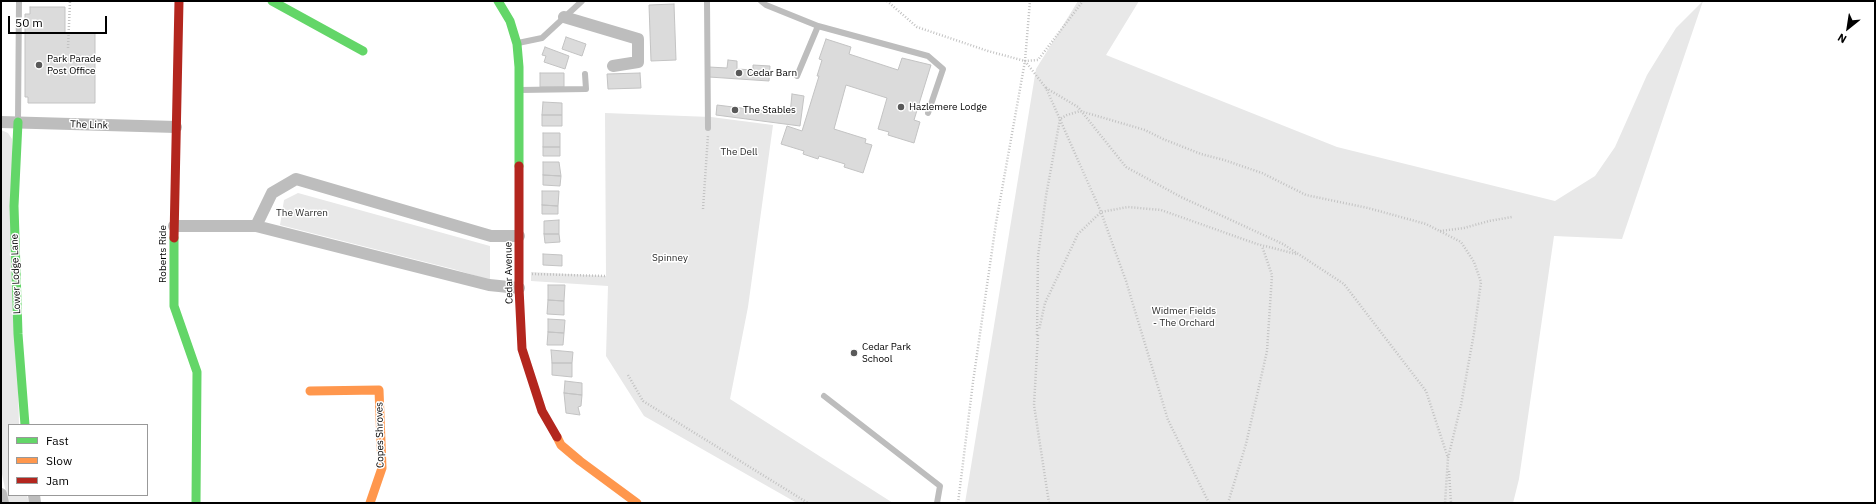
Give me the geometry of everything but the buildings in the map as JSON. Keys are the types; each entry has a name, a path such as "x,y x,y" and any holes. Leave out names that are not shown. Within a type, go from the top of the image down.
{"street":[{"name":"Roberts Ride","path":"179,1 174,226 174,306 197,372 196,503"},
{"path":"272,1 363,51"},
{"name":"Cedar Avenue","path":"498,1 510,21 517,44 519,90 519,288 522,349 542,411 561,445 637,503"},
{"path":"564,18 638,39 638,62 613,66"},
{"name":"The Link","path":"1,122 176,127"},
{"name":"Lower Lodge Lane","path":"18,122 14,206 18,334 25,424"},
{"path":"256,226 272,193 296,179 491,236 519,236"},
{"path":"174,226 256,226 490,285 519,288"},
{"name":"Copes Shroves","path":"310,391 384,390 382,468 370,503"},
{"path":"1,494 3,503"}],"lane":[{"path":"18,122 19,1"},
{"path":"517,44 542,38 582,1"},
{"path":"707,1 708,128"},
{"path":"761,1 766,5 818,26 928,56 943,69 928,113"},
{"path":"797,76 818,26"},
{"path":"519,90 586,89 585,74"},
{"path":"824,396 940,486 937,503"}],"path":[{"path":"68,48 70,1"},
{"path":"887,1 917,27 988,51 1025,61 1038,60 1083,1"},
{"path":"958,503 973,382 996,223 1025,61 1030,1"},
{"path":"1025,61 1046,88 1102,212 1126,281 1168,420 1209,503"},
{"path":"1046,88 1078,107 1126,167 1181,197 1283,244 1344,284 1426,391 1448,458 1451,503"},
{"path":"1060,119 1080,111 1145,130 1163,140 1201,154 1262,173 1306,195 1368,208 1426,224 1461,242 1474,262 1481,282 1474,333 1461,405 1448,458 1445,503"},
{"path":"1049,503 1034,405 1038,335 1038,256 1046,196 1060,119"},
{"path":"703,209 708,128"},
{"path":"1038,335 1045,303 1078,234 1102,212 1128,207 1161,210 1262,245 1299,254"},
{"path":"1440,231 1464,228 1489,221 1512,217"},
{"path":"1228,503 1246,444 1267,352 1272,275 1262,245"},
{"path":"520,274 606,276"},
{"path":"628,375 643,401 808,503"}],"green space":[{"name":"Widmer Fields - The Orchard","path":"1078,1 1139,1 1106,55 1337,147 1555,201 1595,176 1615,147 1647,75 1676,28 1703,1 1622,239 1554,236 1519,479 1513,503 965,503 1036,69"},
{"path":"605,113 711,117 773,125 748,307 730,399 893,503 797,503 644,416 606,356 608,286 531,281 531,272 606,276"},
{"path":"1,130 8,133 12,139 19,424 8,424 8,496 27,496 29,503 8,503 1,469"},
{"name":"The Warren","path":"298,193 490,246 490,280 453,269 280,225 284,200"}],"traffic: fast":[{"path":"272,1 363,51"},
{"path":"498,1 510,21 517,44 519,67 519,166"},
{"path":"18,122 14,206 18,334 25,424"},
{"path":"174,238 174,306 197,372 196,503"}],"traffic: slow":[{"path":"310,391 379,390 382,468 370,503"},
{"path":"557,437 561,445 580,461 637,503"}],"traffic: jam":[{"path":"174,238 179,1"},
{"path":"519,166 519,288 522,349 542,411 557,437"}],"place":[{"name":"Park Parade Post Office","path":"39,65"},
{"name":"Cedar Barn","path":"739,73"},
{"name":"Hazlemere Lodge","path":"901,107"},
{"name":"The Stables","path":"735,110"},
{"name":"Cedar Park School","path":"854,353"}],"park label":[{"name":"The Dell","path":"739,152"},
{"name":"Spinney","path":"670,258"}]}
